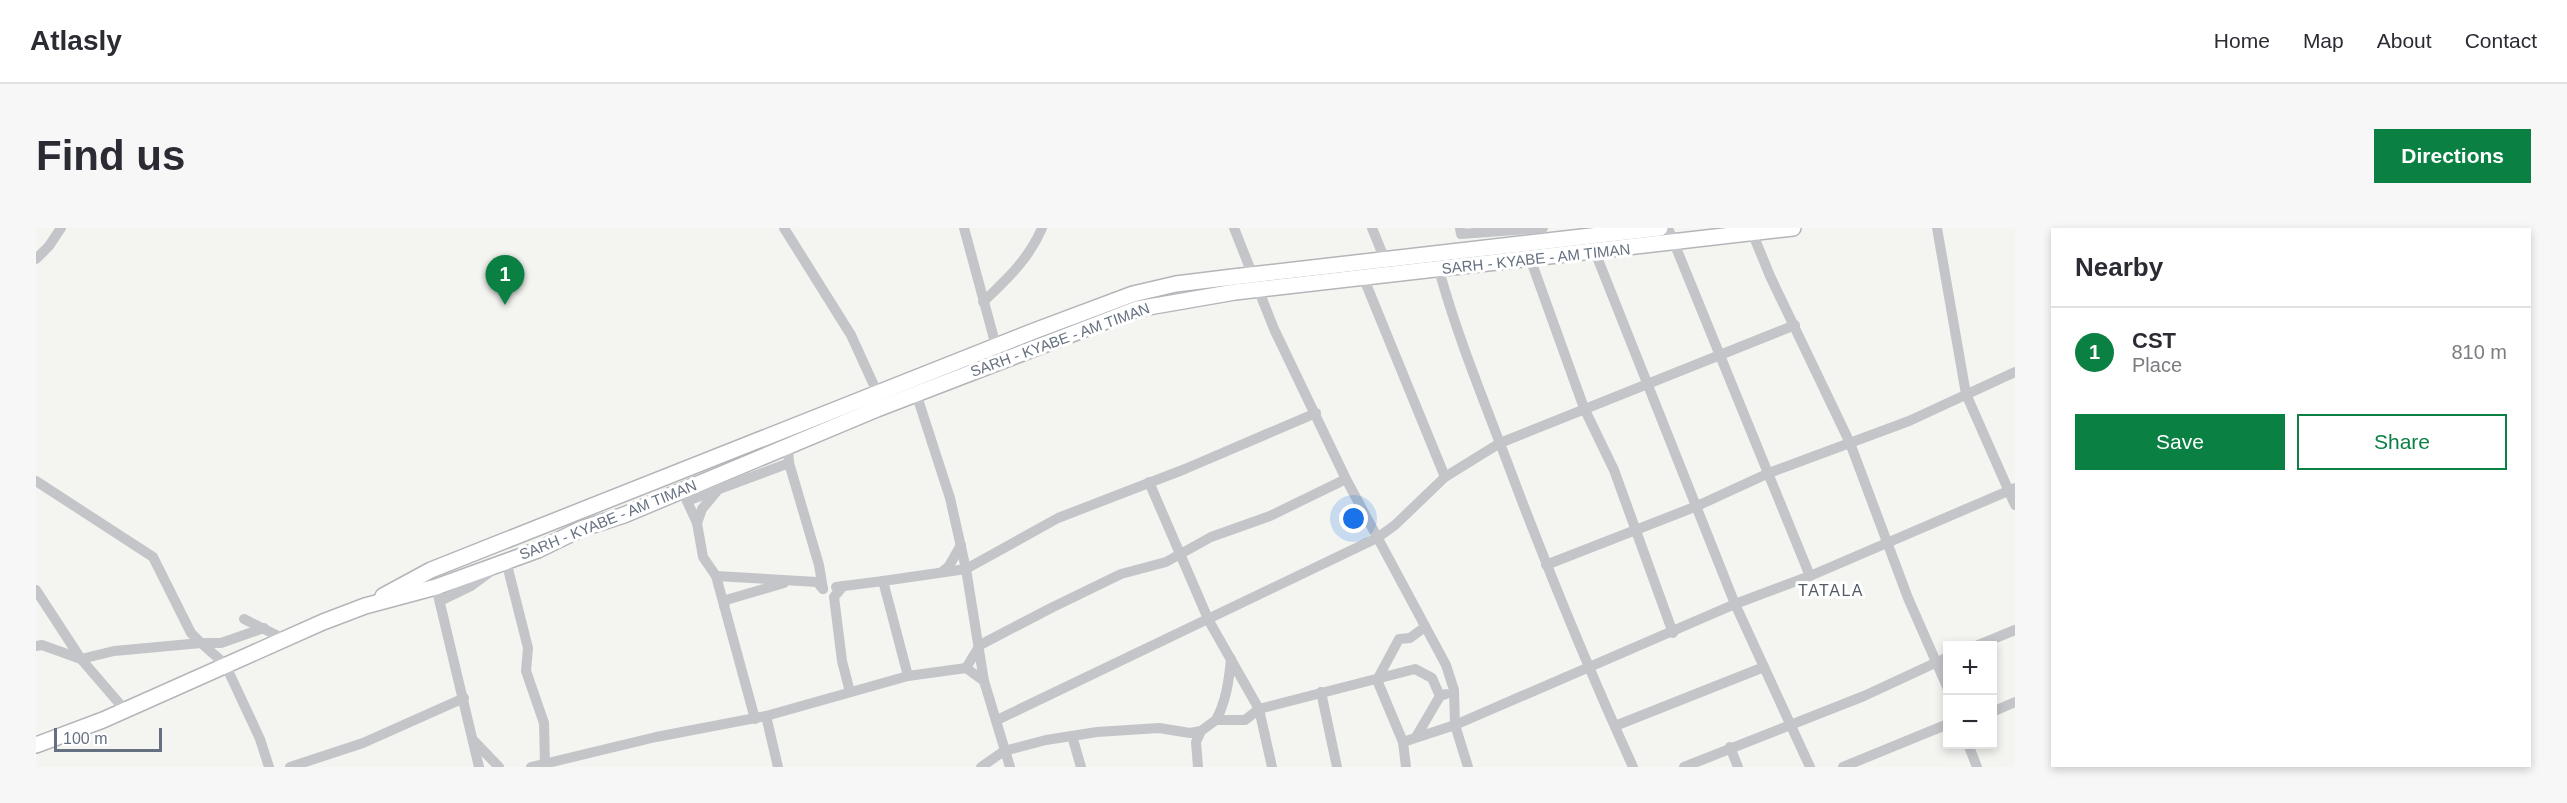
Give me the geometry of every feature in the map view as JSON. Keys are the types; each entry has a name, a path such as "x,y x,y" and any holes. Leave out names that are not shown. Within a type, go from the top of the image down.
{"highway":[{"name":"SARH - KYABE - AM TIMAN","path":"36,746 365,606 431,570 996,345 1133,294 1176,284 1385,260 1531,233 1660,228"},
{"name":"SARH - KYABE - AM TIMAN","path":"365,606 438,594 506,561 538,550 581,529 687,494 788,447 917,394 1137,309 1179,300 1793,228"}],"street":[{"path":"36,259 49,246 61,228"},
{"path":"784,228 852,335 877,392"},
{"path":"964,228 996,345"},
{"path":"983,302 1022,264 1033,249 1042,228"},
{"path":"1234,228 1274,329 1346,479 1446,665 1454,690 1455,725 1468,767"},
{"path":"1372,228 1385,260"},
{"path":"1460,228 1461,234 1495,239"},
{"path":"1531,233 1543,228"},
{"path":"1653,228 1654,246"},
{"path":"1668,228 1722,354 1810,576"},
{"path":"1937,228 1966,394 2012,489 2015,505"},
{"path":"1684,767 1864,696 1942,659 1908,598 1850,443 1770,276 1752,232"},
{"path":"1595,252 1645,384 1697,506 1735,604 1810,767"},
{"path":"1530,258 1584,408 1614,470 1673,633"},
{"path":"1439,270 1457,335 1546,565 1633,767"},
{"path":"1364,279 1445,477"},
{"path":"997,720 1209,621 1377,538 1395,525 1445,477 1500,443 1795,325"},
{"path":"1546,565 1697,506 1769,473 1909,421 2015,372"},
{"path":"911,379 934,442 961,545 980,645 984,681 1010,767"},
{"path":"823,589 966,569 1058,518 1102,503 1316,413"},
{"path":"788,447 789,464 819,565 823,589"},
{"path":"778,767 716,576 703,557 697,523 687,494 717,490 789,464"},
{"path":"966,668 980,645 1121,574 1155,566 1211,537 1332,488 1346,479"},
{"path":"36,481 153,557 191,633 225,664 260,739 269,767"},
{"path":"1149,482 1209,621 1259,709 1272,767"},
{"path":"1403,742 1455,725 1673,633 1735,604 1810,576 1888,540 1949,518 2012,489"},
{"path":"697,523 702,509 717,490"},
{"path":"942,573 949,566 961,545"},
{"path":"506,561 528,648 526,671 543,723 545,764"},
{"path":"800,579 819,565"},
{"path":"716,576 787,581"},
{"path":"724,606 726,600 787,581 800,579 817,582 823,589"},
{"path":"883,581 908,676"},
{"path":"843,586 834,597 842,661 850,692"},
{"path":"36,590 81,659 125,710"},
{"path":"438,594 464,698 478,767"},
{"path":"244,619 284,639"},
{"path":"1377,680 1399,639 1410,638 1425,627"},
{"path":"36,646 42,645 81,659 114,651 221,643 264,628"},
{"path":"1987,641 2015,631"},
{"path":"981,767 1004,751 1072,736 1159,728 1196,735 1215,720 1228,687 1231,659"},
{"path":"1431,678 1446,665"},
{"path":"1615,726 1764,667"},
{"path":"533,767 657,737 761,717 908,676 966,668 984,681"},
{"path":"1215,720 1245,720 1259,709 1414,669 1431,678 1440,696"},
{"path":"1377,680 1403,742 1406,767"},
{"path":"1416,737 1440,696 1454,690"},
{"path":"1321,692 1337,767"},
{"path":"290,767 363,743 464,698"},
{"path":"1997,710 2015,702"},
{"path":"1844,767 1943,726"},
{"path":"1196,735 1198,767"},
{"path":"1072,736 1081,767"},
{"path":"473,740 499,767"},
{"path":"1730,747 1738,767"},
{"path":"1970,749 1977,767"}],"place":[{"name":"CST","path":"505,305"}],"district":[{"name":"TATALA","path":"1831,590"}]}
